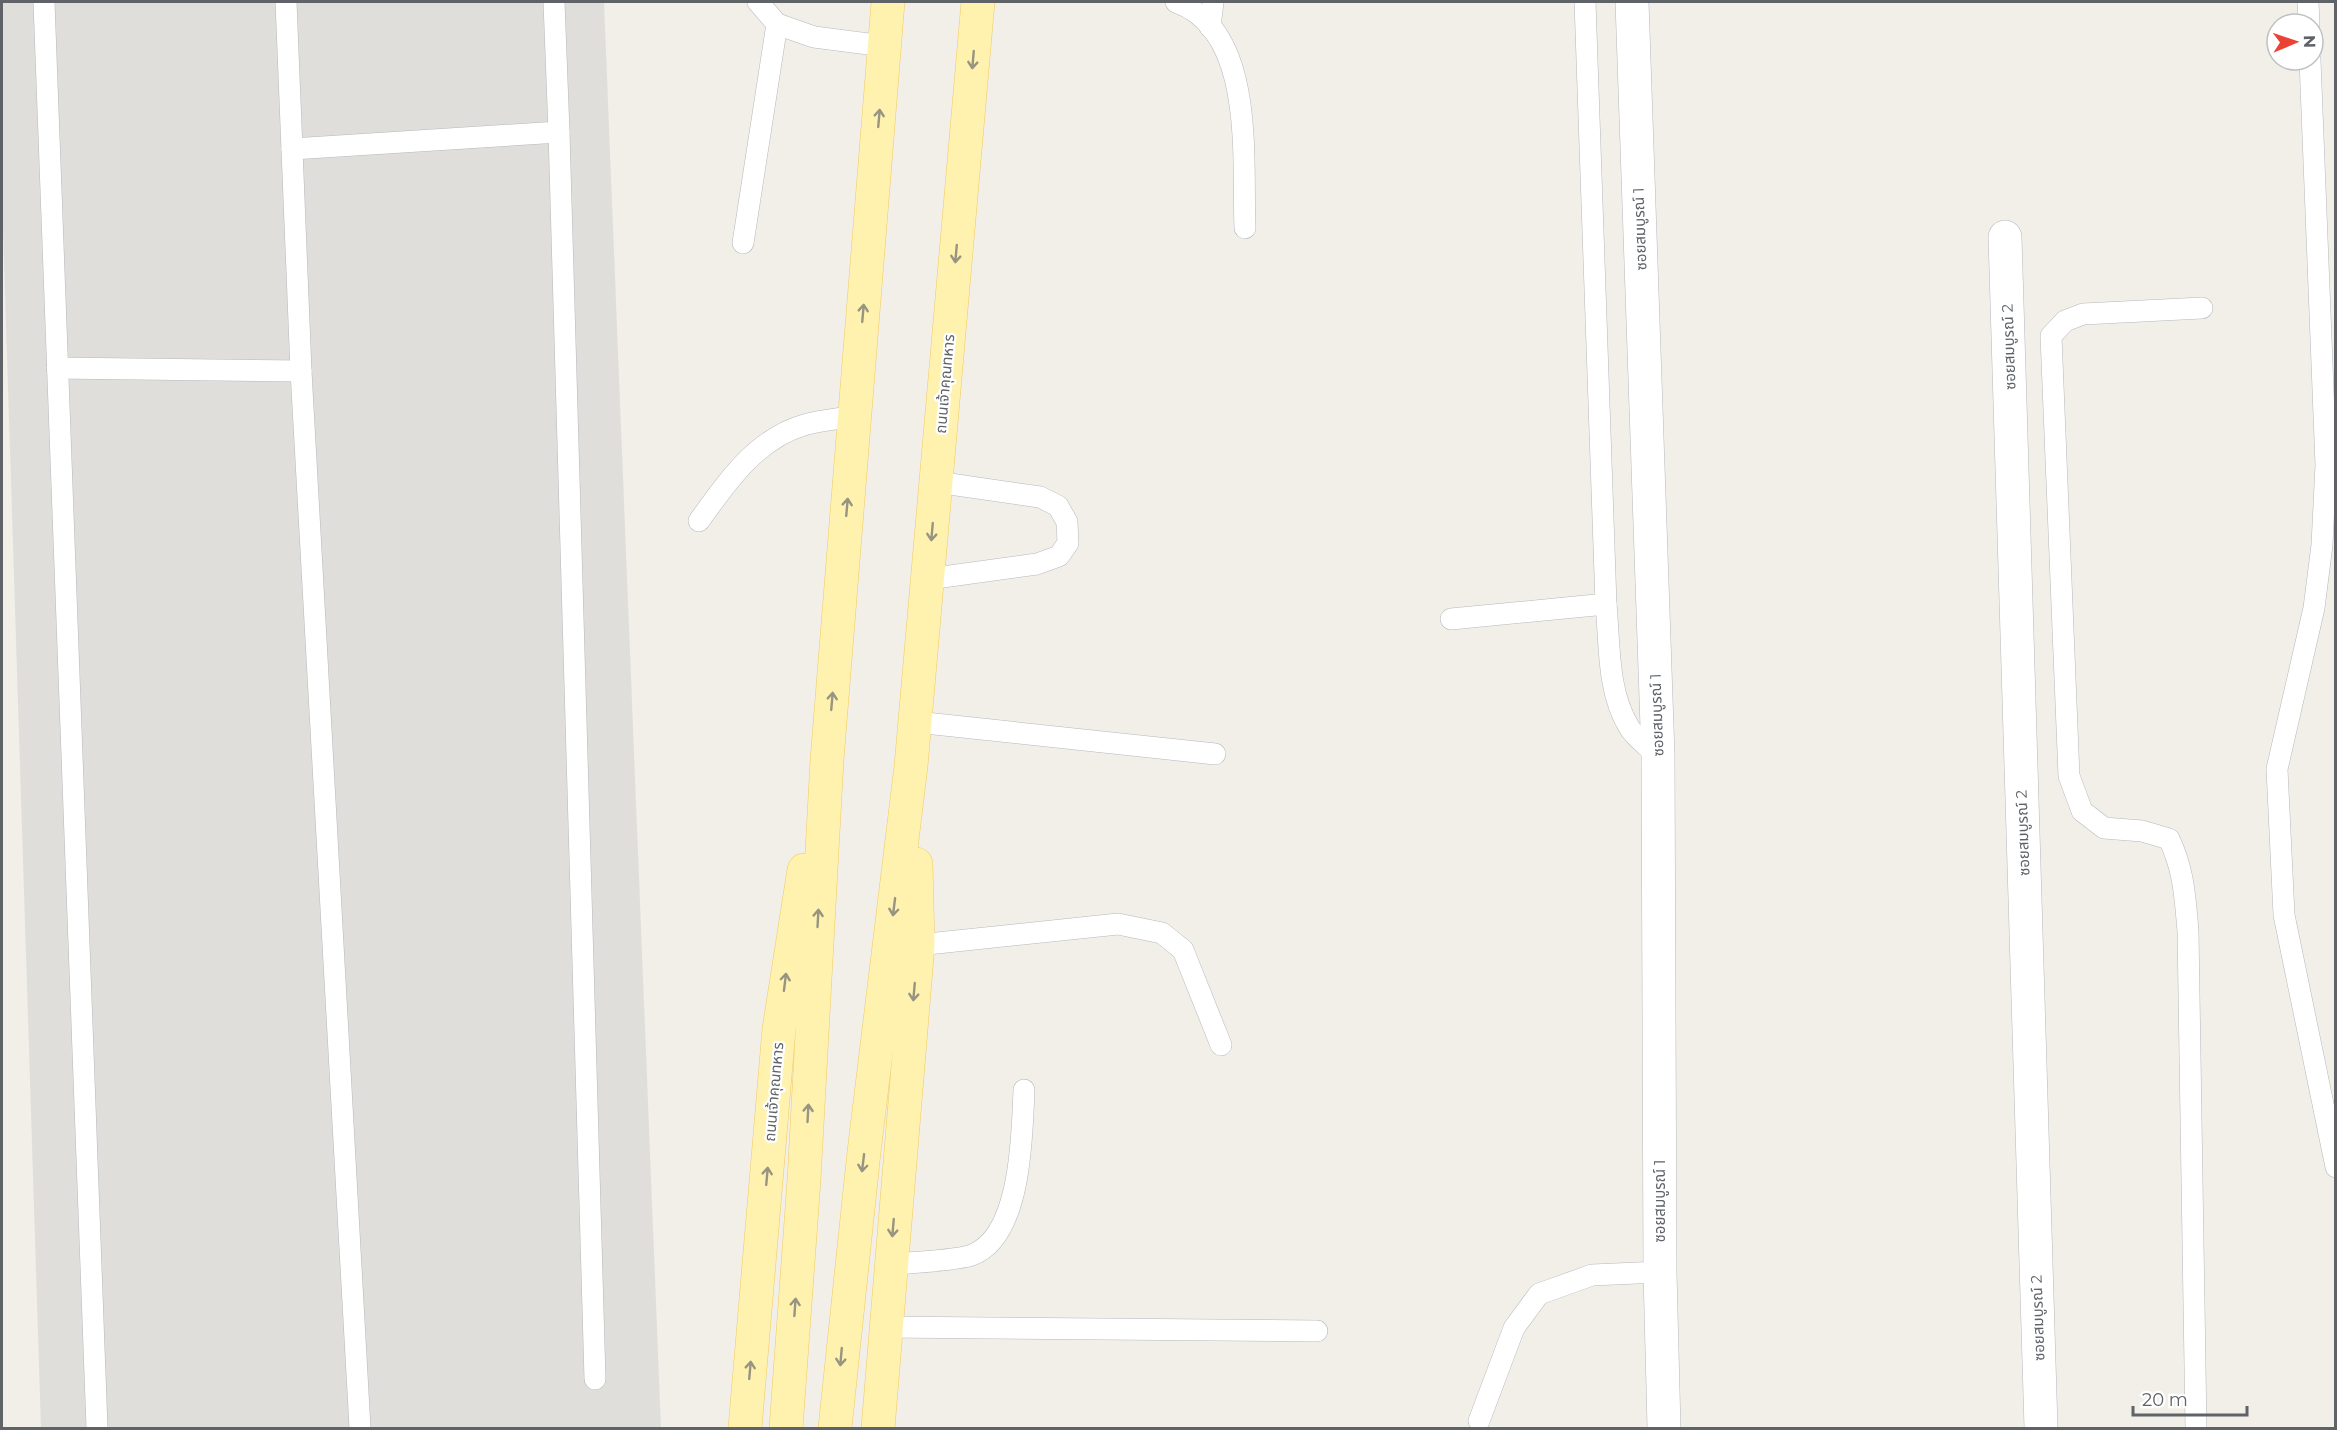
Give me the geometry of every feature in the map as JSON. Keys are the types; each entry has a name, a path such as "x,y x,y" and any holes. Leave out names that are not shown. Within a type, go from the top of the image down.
{"main road":[{"name":"ถนนเจ้าคุณทหาร","path":"786,1428 804,1180 827,760 888,2"},
{"name":"ถนนเจ้าคุณทหาร","path":"834,1428 864,1152 916,722 978,2"},
{"name":"ถนนเจ้าคุณทหาร","path":"745,1428 781,1008 796,908 827,760"},
{"name":"ถนนเจ้าคุณทหาร","path":"878,1428 889,1265 918,945 911,766"}],"street":[{"name":"ซอยสมบูรณ์ 1","path":"1632,2 1658,756 1660,1272 1664,1428"},
{"name":"ซอยสมบูรณ์ 2","path":"2005,237 2041,1428"}],"lane":[{"path":"44,2 97,1428"},
{"path":"286,2 301,370 360,1428"},
{"path":"554,2 595,1379"},
{"path":"758,2 777,24 814,37 884,46"},
{"path":"1176,2 1188,6 1210,27 1232,62 1240,96 1245,228"},
{"path":"1210,27 1213,2"},
{"path":"1585,2 1606,604 1613,682 1629,729 1658,756"},
{"path":"743,243 777,24"},
{"path":"2310,72 2326,465 2322,545 2314,608 2277,769 2284,915 2336,1167"},
{"path":"292,149 559,132"},
{"path":"2196,1428 2188,930 2184,888 2180,860 2169,839 2142,831 2104,828 2082,811 2069,776 2051,336 2065,321 2083,314 2202,308"},
{"path":"57,368 301,370"},
{"path":"699,521 733,473 778,437 804,425 855,416"},
{"path":"927,579 1038,564 1059,556 1068,543 1067,522 1058,506 1040,497 936,482"},
{"path":"1451,619 1606,604"},
{"path":"916,722 1215,754"},
{"path":"918,945 1118,924 1162,933 1183,950 1221,1045"},
{"path":"889,1265 973,1255 994,1237 1012,1203 1021,1160 1024,1090"},
{"path":"1479,1421 1514,1328 1539,1294 1592,1275 1660,1272"},
{"path":"885,1327 1317,1332"}],"shaded area":[{"path":"2,2 604,2 661,1428 41,1428 2,198"}]}
